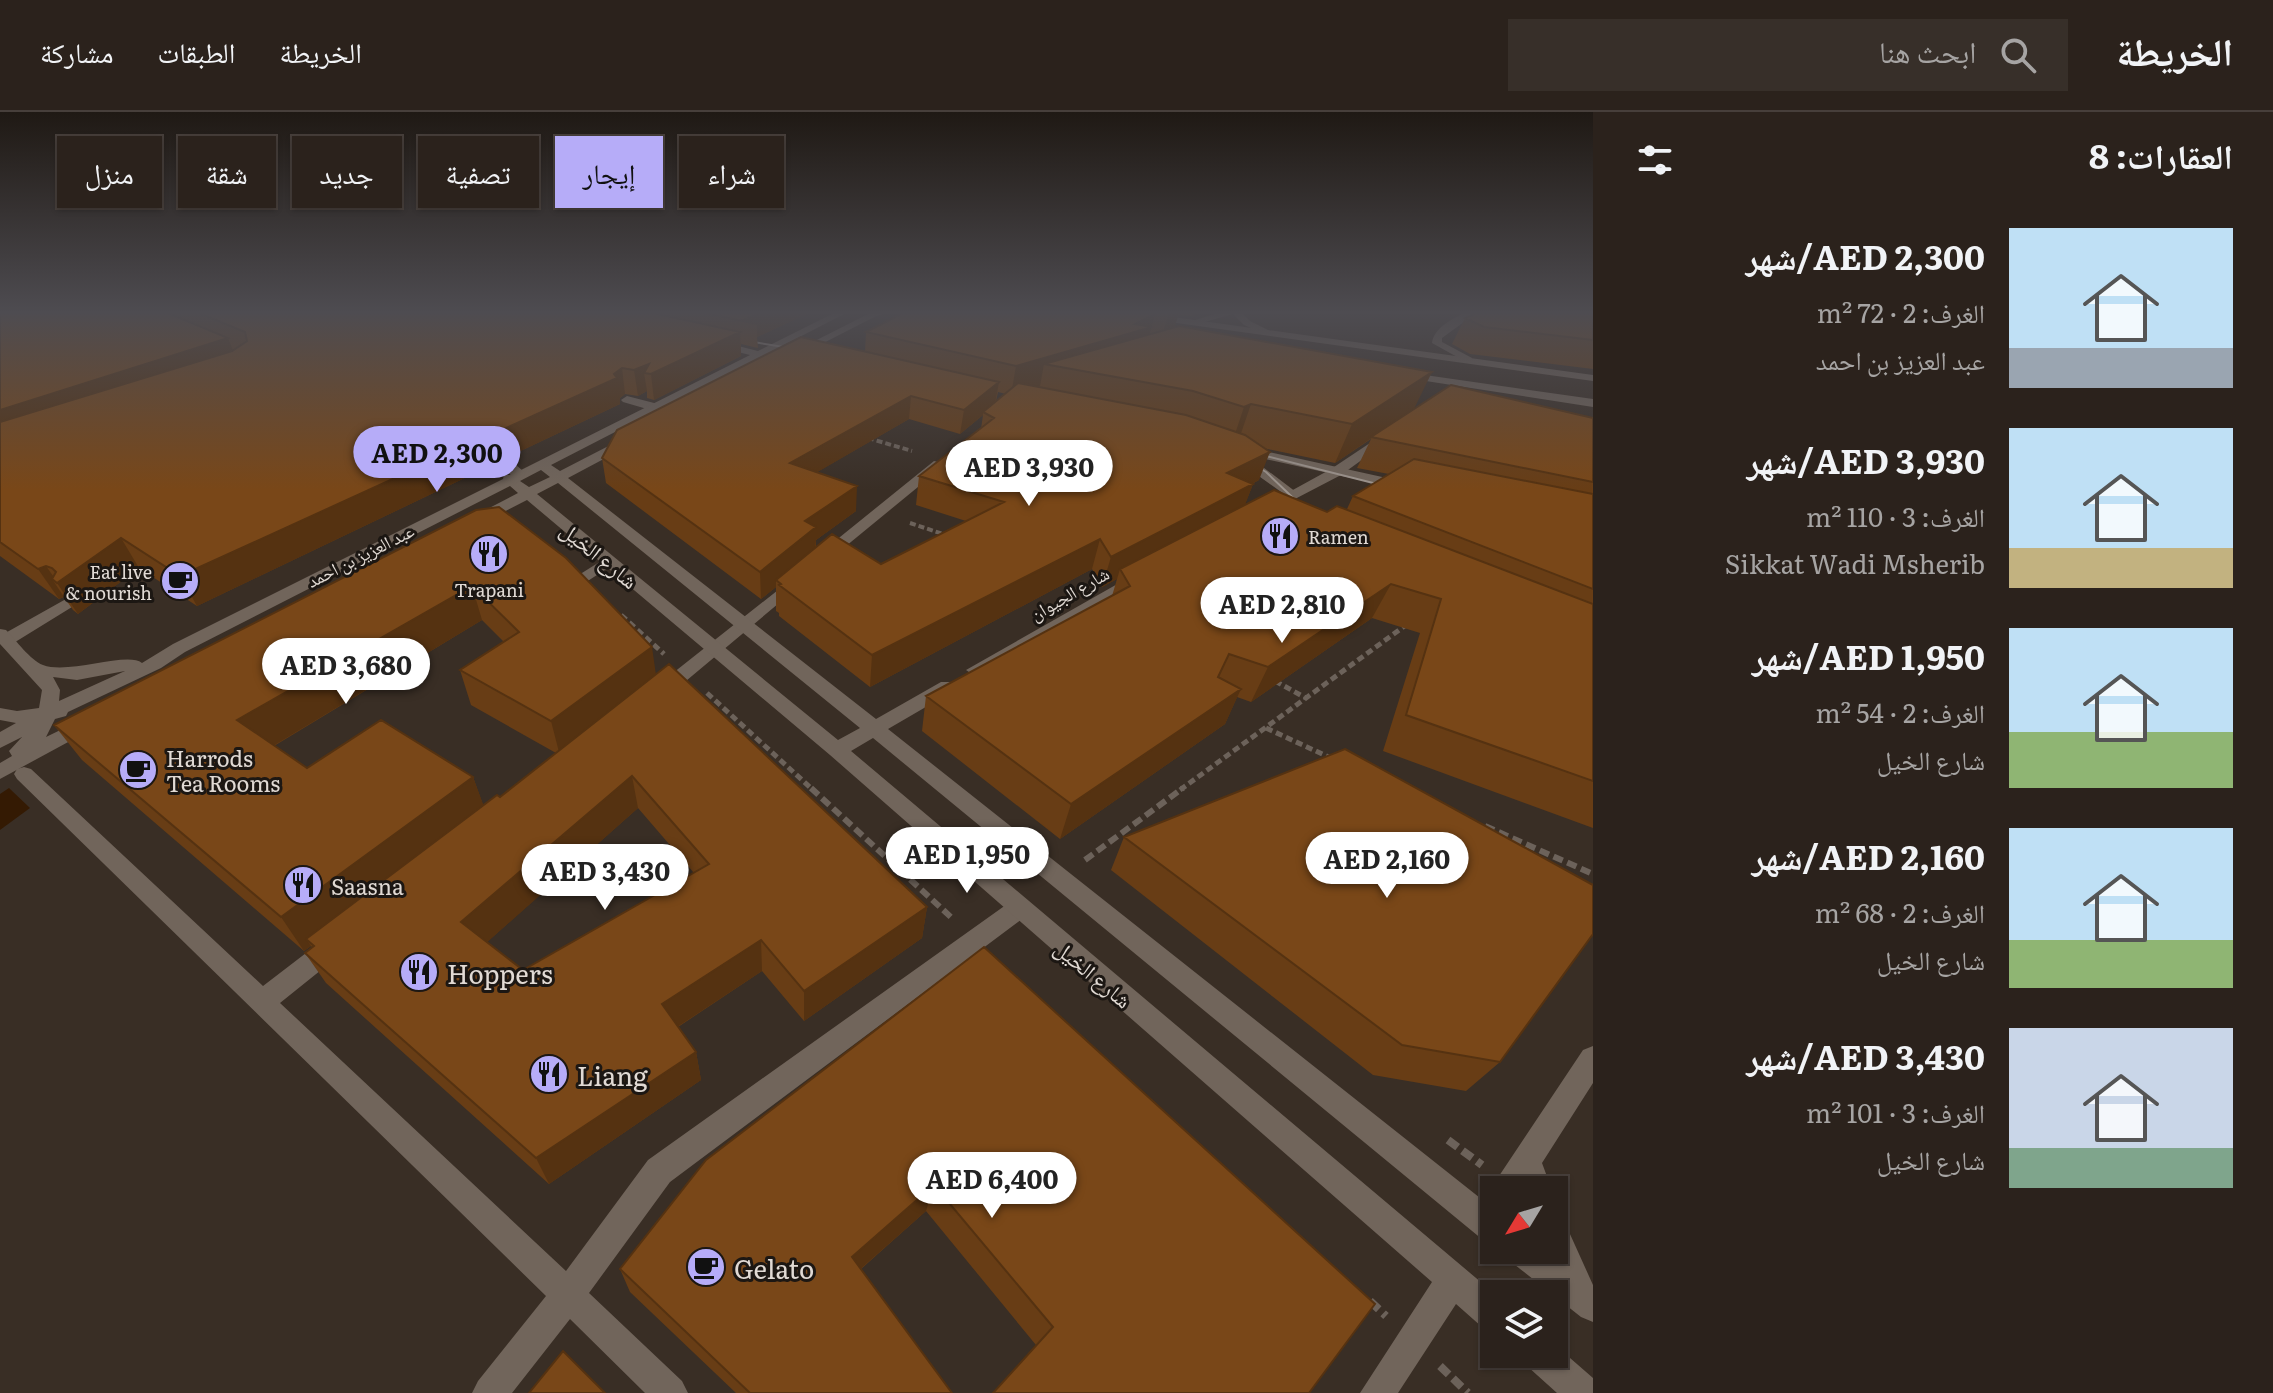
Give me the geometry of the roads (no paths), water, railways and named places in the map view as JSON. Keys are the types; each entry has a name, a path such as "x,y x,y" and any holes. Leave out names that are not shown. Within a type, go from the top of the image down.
{"street":[{"name":"عبد العزيز بن احمد","path":"0,741 725,371"},
{"path":"705,400 768,371"},
{"path":"1543,371 1593,378"},
{"path":"1399,374 1593,403"},
{"path":"1446,397 1492,388"},
{"path":"627,400 654,407"},
{"path":"1243,521 1276,510 1291,495 1336,472 1397,430"},
{"name":"عبد العزيز بن احمد","path":"459,530 514,477 559,478 639,436"},
{"path":"1291,495 1241,457 1225,449 1427,491"},
{"path":"648,702 949,455"},
{"name":"شارع الخيل","path":"541,463 1480,1211"},
{"name":"شارع الخيل","path":"514,477 1480,1303"},
{"path":"577,581 609,561"},
{"name":"شارع الجيوان","path":"837,750 1152,570"},
{"path":"48,714 51,690 45,679 3,637 66,604"},
{"path":"34,670 54,673 102,671 179,648"},
{"path":"0,714 17,717 93,709 127,699"},
{"path":"105,713 8,770 670,1393"},
{"name":"عبد العزيز بن احمد","path":"8,770 39,733 48,714"},
{"path":"490,1393 568,1295 659,1171 1018,909"},
{"path":"263,1001 350,933"},
{"path":"1532,1176 1593,1059"},
{"path":"1568,1262 1586,1299"},
{"path":"1540,1264 1586,1299"},
{"path":"1378,1393 1453,1279"},
{"path":"1555,1368 1584,1393"}],"tram line":[{"path":"1246,451 1393,488"},
{"path":"1245,459 1266,472 1309,513"}],"place":[{"name":"Ramen","path":"1280,536"},
{"name":"Trapani","path":"489,554"},
{"name":"Eat live & nourish","path":"180,581"},
{"name":"Harrods Tea Rooms","path":"138,770"},
{"name":"Saasna","path":"303,885"},
{"name":"Hoppers","path":"419,972"},
{"name":"Liang","path":"549,1074"},
{"name":"Gelato","path":"706,1267"}]}
